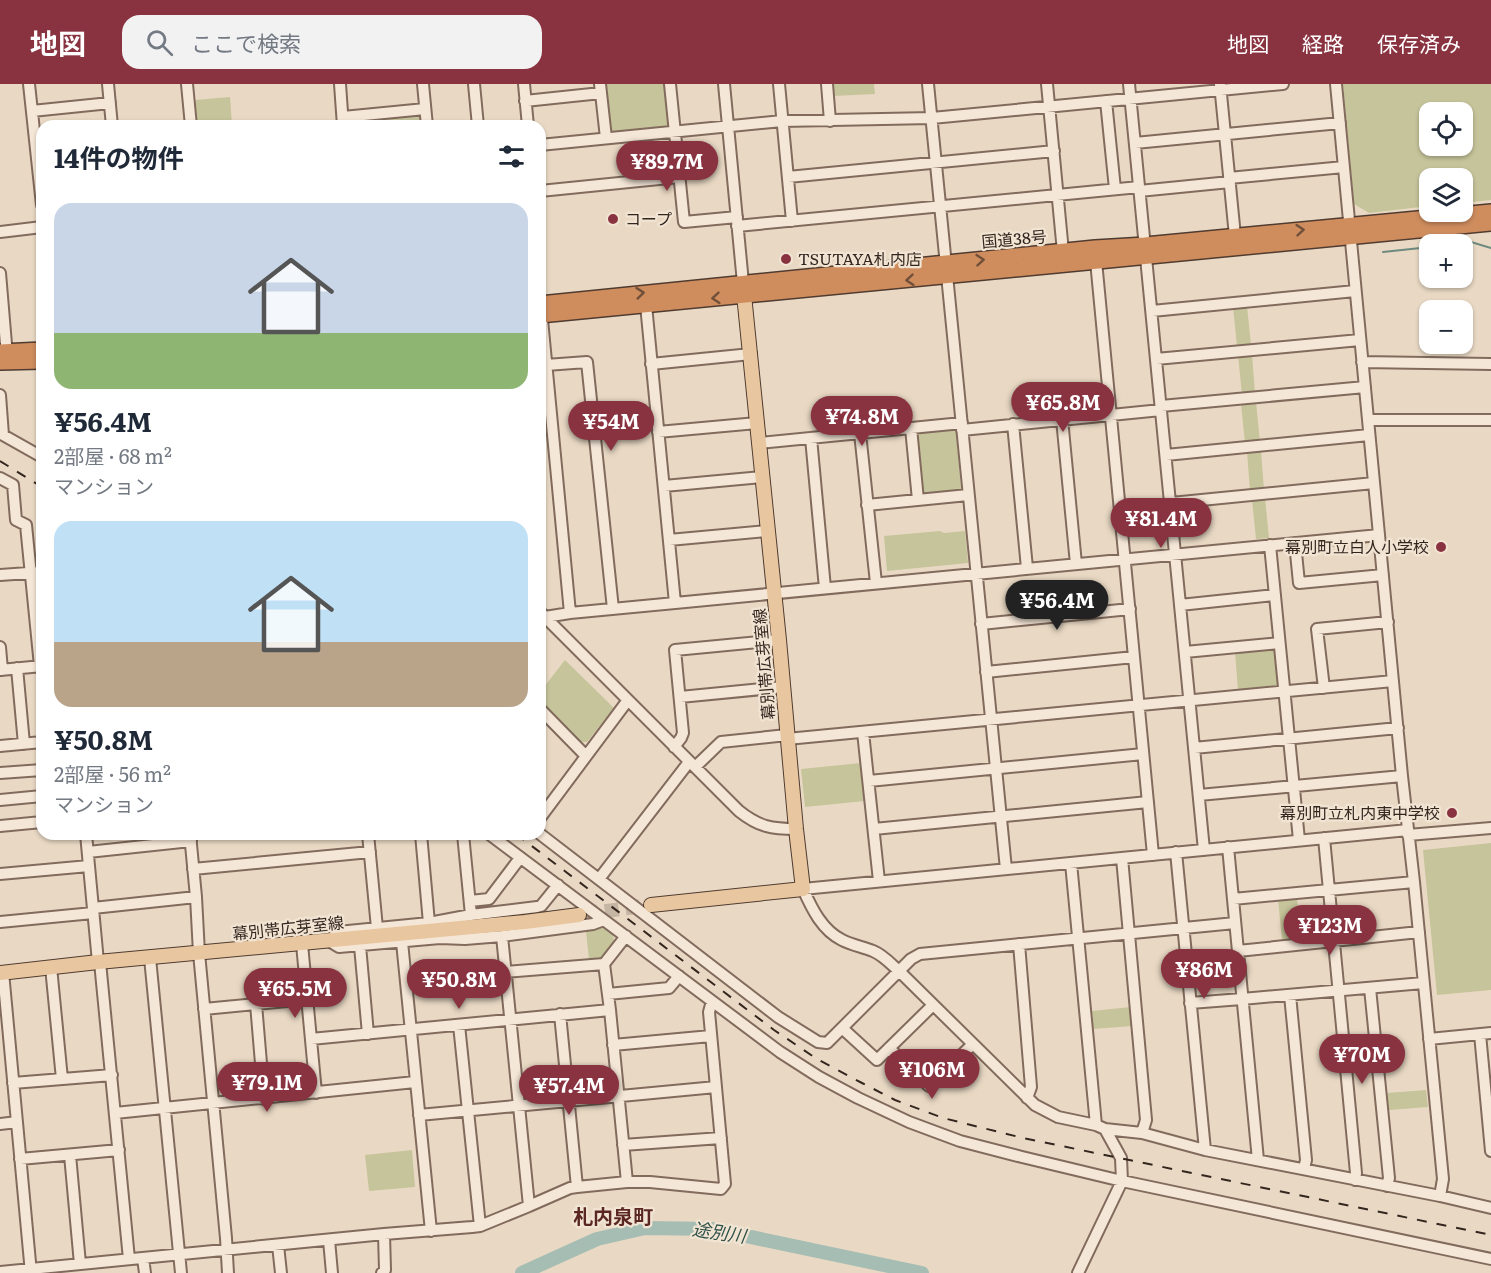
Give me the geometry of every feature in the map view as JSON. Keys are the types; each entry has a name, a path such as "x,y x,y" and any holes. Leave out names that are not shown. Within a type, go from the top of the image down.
{"highway":[{"name":"国道38号","path":"947,270 1095,248 1146,250 1350,231 1491,212"},
{"name":"国道38号","path":"546,308 947,270 1096,261 1146,250 1235,236 1491,224"},
{"name":"国道38号","path":"546,309 646,305 744,289"},
{"path":"4,357 36,351"},
{"path":"4,357 36,361"}],"main road":[{"name":"幕別帯広芽室線","path":"744,289 803,889"},
{"path":"651,906 803,889"},
{"name":"幕別帯広芽室線","path":"1,972 579,915"}],"street":[{"path":"29,84 36,124"},
{"path":"108,84 111,120"},
{"path":"187,84 190,120"},
{"path":"340,84 343,120"},
{"path":"423,84 426,120"},
{"path":"474,84 477,120"},
{"path":"524,84 527,120"},
{"path":"670,84 684,222 792,221 1115,189 1139,189 1344,167"},
{"path":"724,84 744,289"},
{"path":"779,84 792,221"},
{"path":"827,84 830,121"},
{"path":"928,84 1006,869"},
{"path":"1047,84 1063,252"},
{"path":"1129,84 1204,850"},
{"path":"546,144 782,122 932,118 1130,99 1220,87 1283,84"},
{"path":"1336,84 1443,1179 1440,1196"},
{"path":"1220,87 1235,236"},
{"path":"525,101 601,89 606,138"},
{"path":"1106,101 1115,189"},
{"path":"32,111 110,103"},
{"path":"356,120 425,109"},
{"path":"1135,143 1340,123"},
{"path":"788,177 1054,151"},
{"path":"546,190 679,177"},
{"path":"0,232 36,228"},
{"path":"1096,261 1153,855"},
{"path":"0,273 4,357"},
{"path":"1152,311 1356,291"},
{"path":"646,305 675,603"},
{"path":"1156,359 1360,340"},
{"path":"651,364 751,354"},
{"path":"570,613 546,365 587,362 613,609"},
{"path":"1362,362 1491,364"},
{"path":"759,443 911,428 1013,424 1111,415 1365,387"},
{"path":"0,395 3,435 36,454"},
{"path":"1062,419 1076,564"},
{"path":"1368,420 1491,420"},
{"path":"658,432 757,423"},
{"path":"1013,424 1027,568"},
{"path":"911,428 918,500"},
{"path":"860,433 876,583"},
{"path":"1166,454 1369,435"},
{"path":"811,438 825,588"},
{"path":"664,486 762,477"},
{"path":"0,478 13,485 16,520 26,525 36,572 0,575"},
{"path":"1171,503 1374,483"},
{"path":"867,505 968,495"},
{"path":"669,540 767,531"},
{"path":"546,615 1379,535"},
{"path":"1295,543 1299,583 1383,575"},
{"path":"1270,545 1299,840"},
{"path":"1180,604 1275,595"},
{"path":"981,624 1130,609"},
{"path":"546,619 739,811 759,825 774,829 796,829"},
{"path":"1324,688 1317,629 1388,622"},
{"path":"674,747 683,733 675,650 779,640"},
{"path":"1185,652 1280,643"},
{"path":"0,647 1,670 36,666"},
{"path":"986,672 1134,657"},
{"path":"17,668 24,744"},
{"path":"599,879 692,764 721,742 863,732 1393,681"},
{"path":"680,697 783,687"},
{"path":"546,799 586,756 627,700"},
{"path":"546,715 586,756"},
{"path":"1194,748 1398,728"},
{"path":"863,732 879,881"},
{"path":"0,746 36,743"},
{"path":"869,781 1143,754"},
{"path":"0,773 36,770"},
{"path":"1199,795 1402,776"},
{"path":"0,800 36,797"},
{"path":"874,829 1148,802"},
{"path":"0,826 36,823"},
{"path":"1491,828 1299,840 803,889 824,926 842,940 874,951 899,971 1027,1098 1058,1117 1100,1127 1142,1133 1205,1150 1491,1208"},
{"path":"1324,838 1355,1179"},
{"path":"546,839 778,1017 818,1042 827,1042 911,959 920,954 1235,922"},
{"path":"87,840 129,1259"},
{"path":"88,852 176,840"},
{"path":"191,840 228,1273"},
{"path":"369,840 377,928"},
{"path":"422,840 429,923"},
{"path":"464,840 471,915"},
{"path":"497,840 780,1052 819,1077 909,1122 960,1141 1122,1181 1491,1259"},
{"path":"1228,847 1258,1160"},
{"path":"194,868 370,852"},
{"path":"1176,852 1205,1150"},
{"path":"470,901 489,899 520,858"},
{"path":"1122,858 1146,1120 1142,1133"},
{"path":"1071,863 1077,938 1100,1127 1121,1158 1122,1181 1078,1273"},
{"path":"0,874 89,866"},
{"path":"1233,899 1414,882"},
{"path":"558,885 537,908 471,915 429,923 338,932 329,941 339,947 440,938 465,939 593,924 604,920"},
{"path":"0,922 196,897"},
{"path":"1238,951 1419,932"},
{"path":"502,936 529,1206"},
{"path":"626,936 604,964 627,1182"},
{"path":"402,942 431,1231"},
{"path":"302,944 316,1093"},
{"path":"1018,944 1031,1087 1027,1098"},
{"path":"360,946 368,1034"},
{"path":"150,958 181,1273"},
{"path":"506,972 604,964"},
{"path":"51,967 62,1079"},
{"path":"1,972 31,1271"},
{"path":"608,994 669,988 679,976"},
{"path":"1190,1003 1423,983"},
{"path":"1370,988 1389,1178 1387,1186"},
{"path":"1290,995 1306,1160 1304,1169"},
{"path":"204,1009 308,999"},
{"path":"0,1272 31,1271 80,1264 94,1268 129,1259 480,1226 577,1187 650,1182 721,1189 726,1184 709,1012 712,1001"},
{"path":"256,1004 264,1099"},
{"path":"842,1028 877,1060 933,1005"},
{"path":"311,1039 610,1010"},
{"path":"560,1014 577,1187"},
{"path":"459,1025 480,1226"},
{"path":"1429,1039 1486,1034 1491,1151"},
{"path":"613,1044 711,1036"},
{"path":"889,1048 929,1086 973,1044"},
{"path":"13,1083 112,1075"},
{"path":"115,1113 415,1082"},
{"path":"419,1115 716,1087"},
{"path":"0,1124 17,1122"},
{"path":"623,1145 721,1138"},
{"path":"20,1159 119,1150"},
{"path":"70,1155 80,1264"},
{"path":"382,1273 386,1269 384,1234"},
{"path":"329,1240 332,1273"},
{"path":"278,1245 281,1273"},
{"path":"143,1258 145,1273"}],"shaded area":[{"path":"605,84 665,84 669,125 667,128 613,133 610,130"},
{"path":"832,84 874,84 875,94 833,96"},
{"path":"1343,84 1491,84 1491,200 1473,202 1473,168 1419,168 1419,207 1369,213 1354,204"},
{"path":"230,97 232,120 197,120 195,100"},
{"path":"419,115 421,120 376,120"},
{"path":"1247,306 1251,345 1237,346 1233,307"},
{"path":"1252,354 1255,394 1242,395 1238,355"},
{"path":"1256,402 1260,442 1245,443 1241,404"},
{"path":"953,430 956,432 961,489 959,492 924,495 921,493 915,436 918,433"},
{"path":"1261,451 1264,490 1250,491 1247,452"},
{"path":"1265,498 1269,538 1256,539 1252,500"},
{"path":"940,531 944,533 965,531 968,563 887,571 884,536"},
{"path":"1276,648 1279,685 1238,691 1235,652"},
{"path":"565,660 614,708 587,742 580,742 546,708 546,684"},
{"path":"861,763 865,801 805,807 801,769"},
{"path":"1491,843 1491,990 1437,995 1423,850"},
{"path":"1297,898 1301,940 1282,941 1278,899"},
{"path":"603,928 613,935 614,941 602,958 589,960 586,931"},
{"path":"1131,1007 1132,1026 1093,1029 1092,1011"},
{"path":"1426,1090 1428,1107 1389,1110 1387,1093"},
{"path":"412,1150 415,1187 369,1191 365,1155"}],"waterway":[{"path":"1473,243 1491,248"},
{"path":"1383,252 1419,248"},
{"name":"途別川","path":"522,1273 597,1239 645,1228 713,1229 922,1273"}],"tunnel":[{"path":"584,914 651,905"}],"railway":[{"path":"0,461 36,483"},
{"path":"524,840 774,1030 817,1059 895,1100 943,1118 1023,1138 1491,1235"}],"place":[{"name":"コープ","path":"613,219"},
{"name":"TSUTAYA札内店","path":"786,259"},
{"name":"幕別町立白人小学校","path":"1441,547"},
{"name":"幕別町立札内東中学校","path":"1452,813"}],"district":[{"name":"札内泉町","path":"613,1217"}]}
